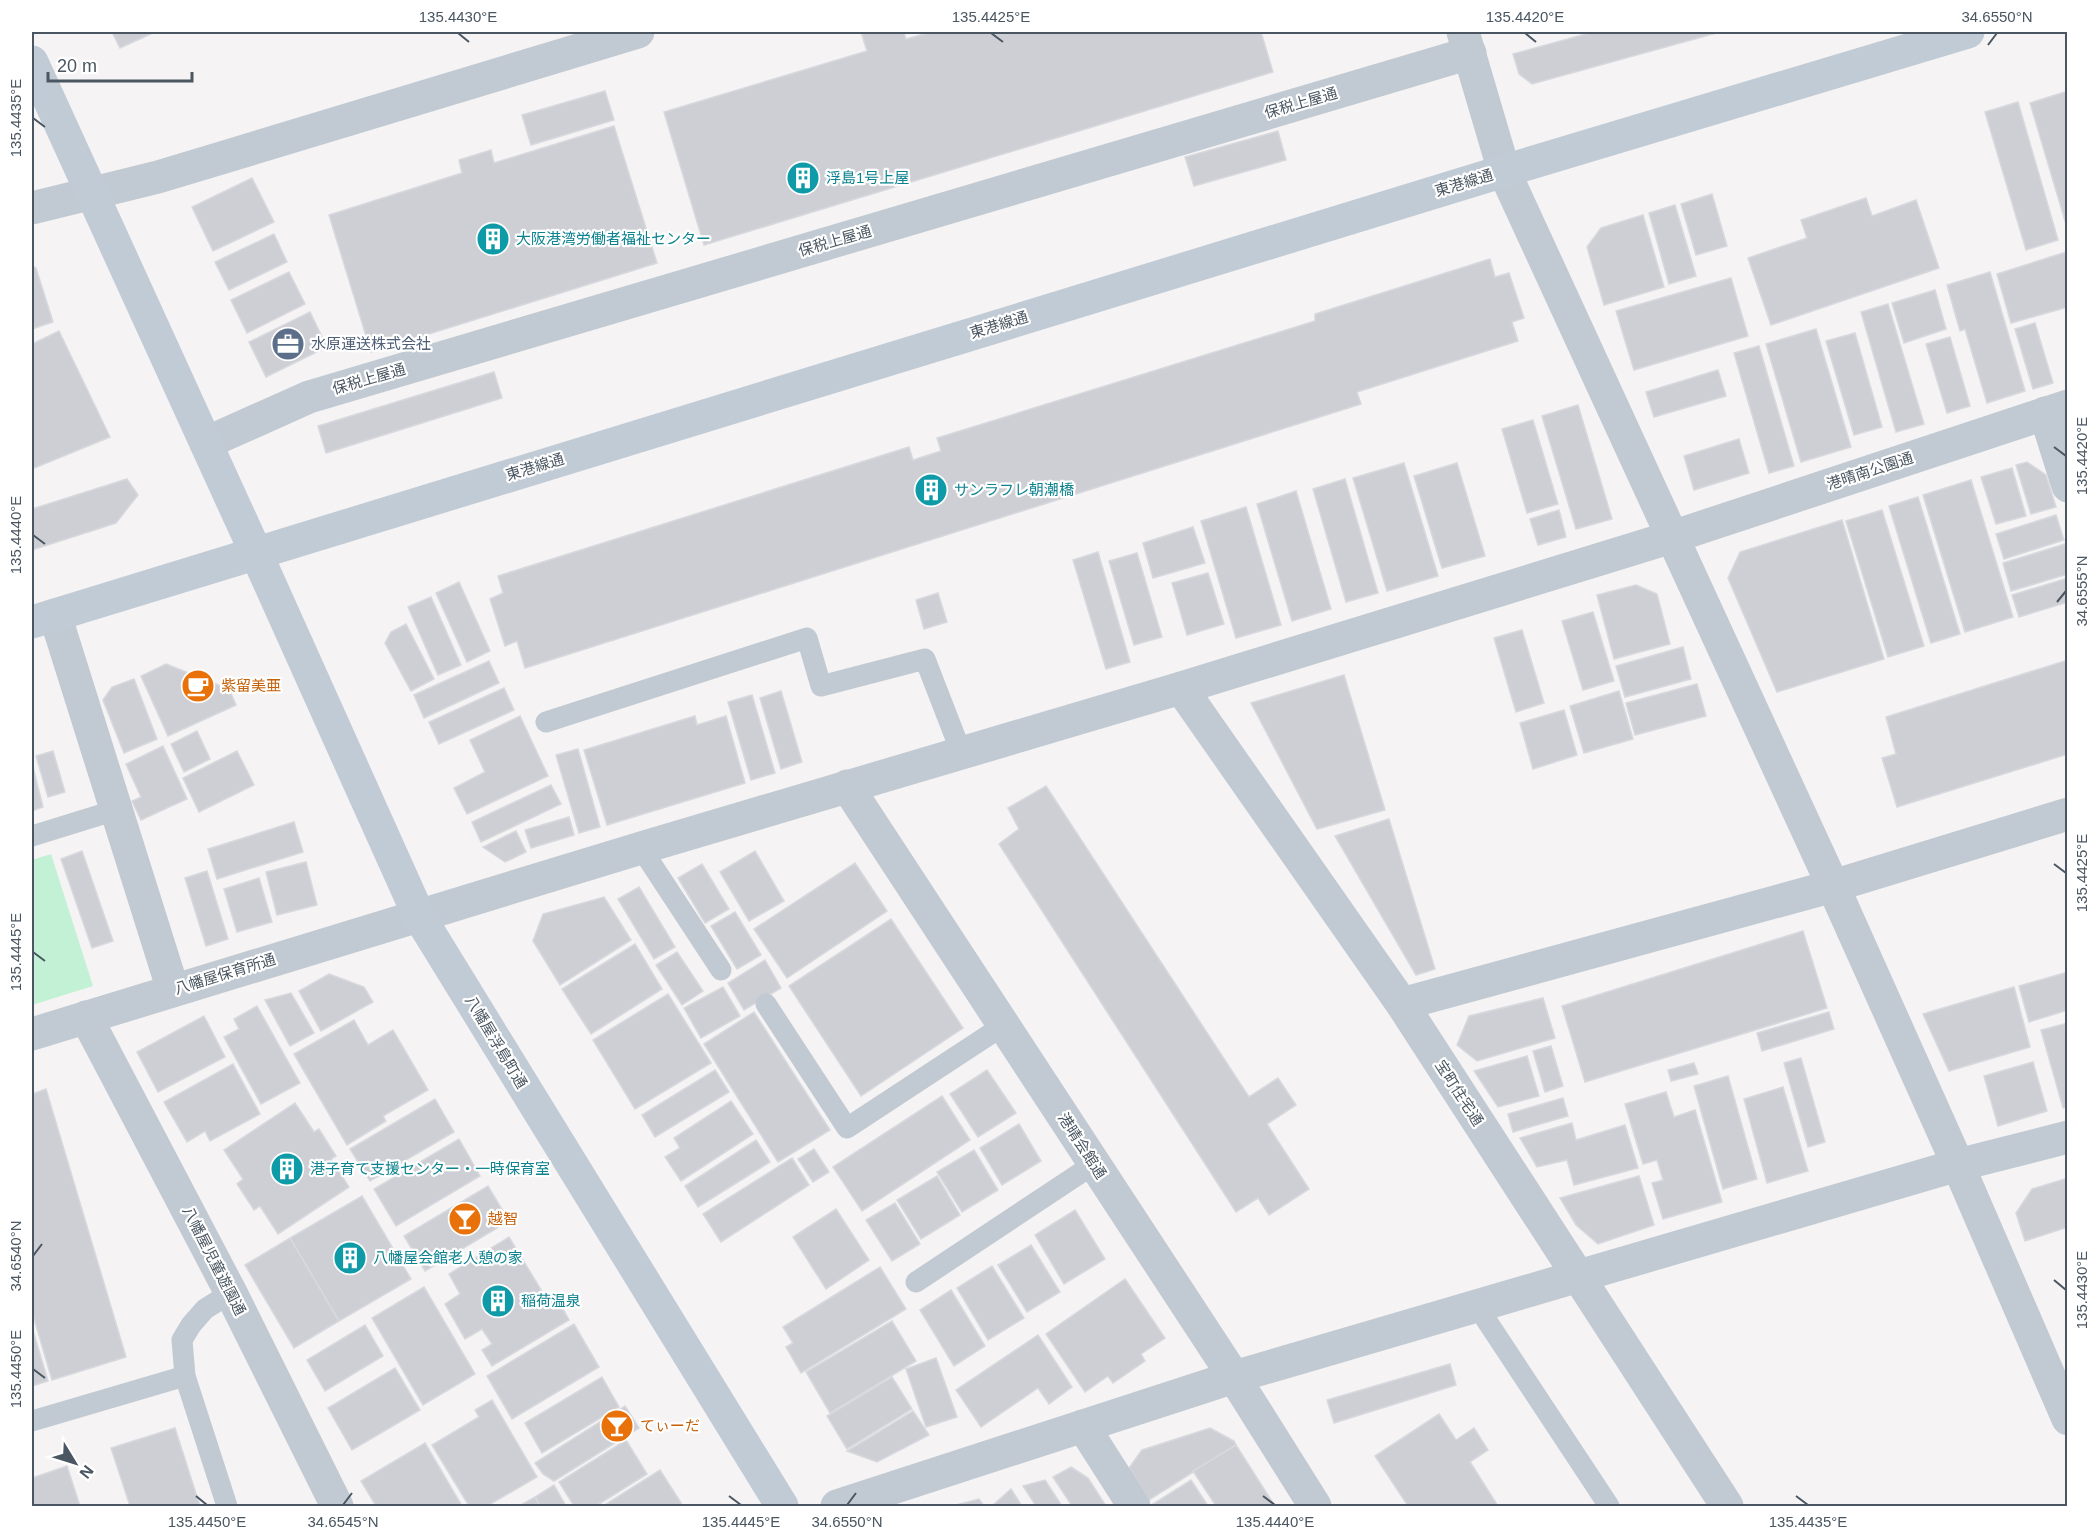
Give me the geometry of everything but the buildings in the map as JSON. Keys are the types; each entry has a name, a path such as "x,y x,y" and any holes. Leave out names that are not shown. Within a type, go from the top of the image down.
{"street":[{"path":"32,207 158,177 638,32"},
{"name":"東港線通","path":"43,618 1504,171 1968,32"},
{"path":"1466,43 1504,171 1833,886 1958,1165 2067,1419"},
{"name":"保税上屋通","path":"206,443 309,397 1466,43"},
{"name":"八幡屋浮島町通","path":"32,63 419,916 782,1506"},
{"path":"2056,410 2067,486"},
{"name":"港晴南公園通","path":"962,752 1181,688 1672,537 2056,410"},
{"path":"43,618 116,810 173,990"},
{"name":"宝町住宅通","path":"1181,688 1402,1004 1727,1506"},
{"name":"八幡屋保育所通","path":"32,1034 962,752"},
{"name":"港晴会館通","path":"847,786 1234,1377 1315,1506"},
{"path":"1402,1004 1833,886 2067,814"},
{"name":"八幡屋児童遊園通","path":"86,1017 231,1293 337,1506"},
{"path":"837,1506 1234,1377 1958,1165 2067,1137"},
{"path":"1083,1426 1134,1506"}],"lane":[{"path":"546,722 807,638 821,686 925,659 962,752"},
{"path":"32,836 116,810"},
{"path":"641,848 721,970"},
{"path":"766,1004 847,1128 1004,1025"},
{"path":"916,1282 1094,1164"},
{"path":"227,1506 185,1376 182,1340 205,1309 231,1293"},
{"path":"1477,1306 1609,1506"},
{"path":"32,1421 185,1376"}],"green space":[{"path":"51,854 93,986 32,1005 32,860"}],"place":[{"name":"浮島1号上屋","path":"803,178"},
{"name":"大阪港湾労働者福祉センター","path":"493,239"},
{"name":"水原運送株式会社","path":"288,344"},
{"name":"サンラフレ朝潮橋","path":"931,490"},
{"name":"紫留美亜","path":"198,686"},
{"name":"港子育て支援センター・一時保育室","path":"287,1169"},
{"name":"越智","path":"465,1219"},
{"name":"八幡屋会館老人憩の家","path":"350,1258"},
{"name":"稲荷温泉","path":"498,1301"},
{"name":"てぃーだ","path":"617,1426"}]}
